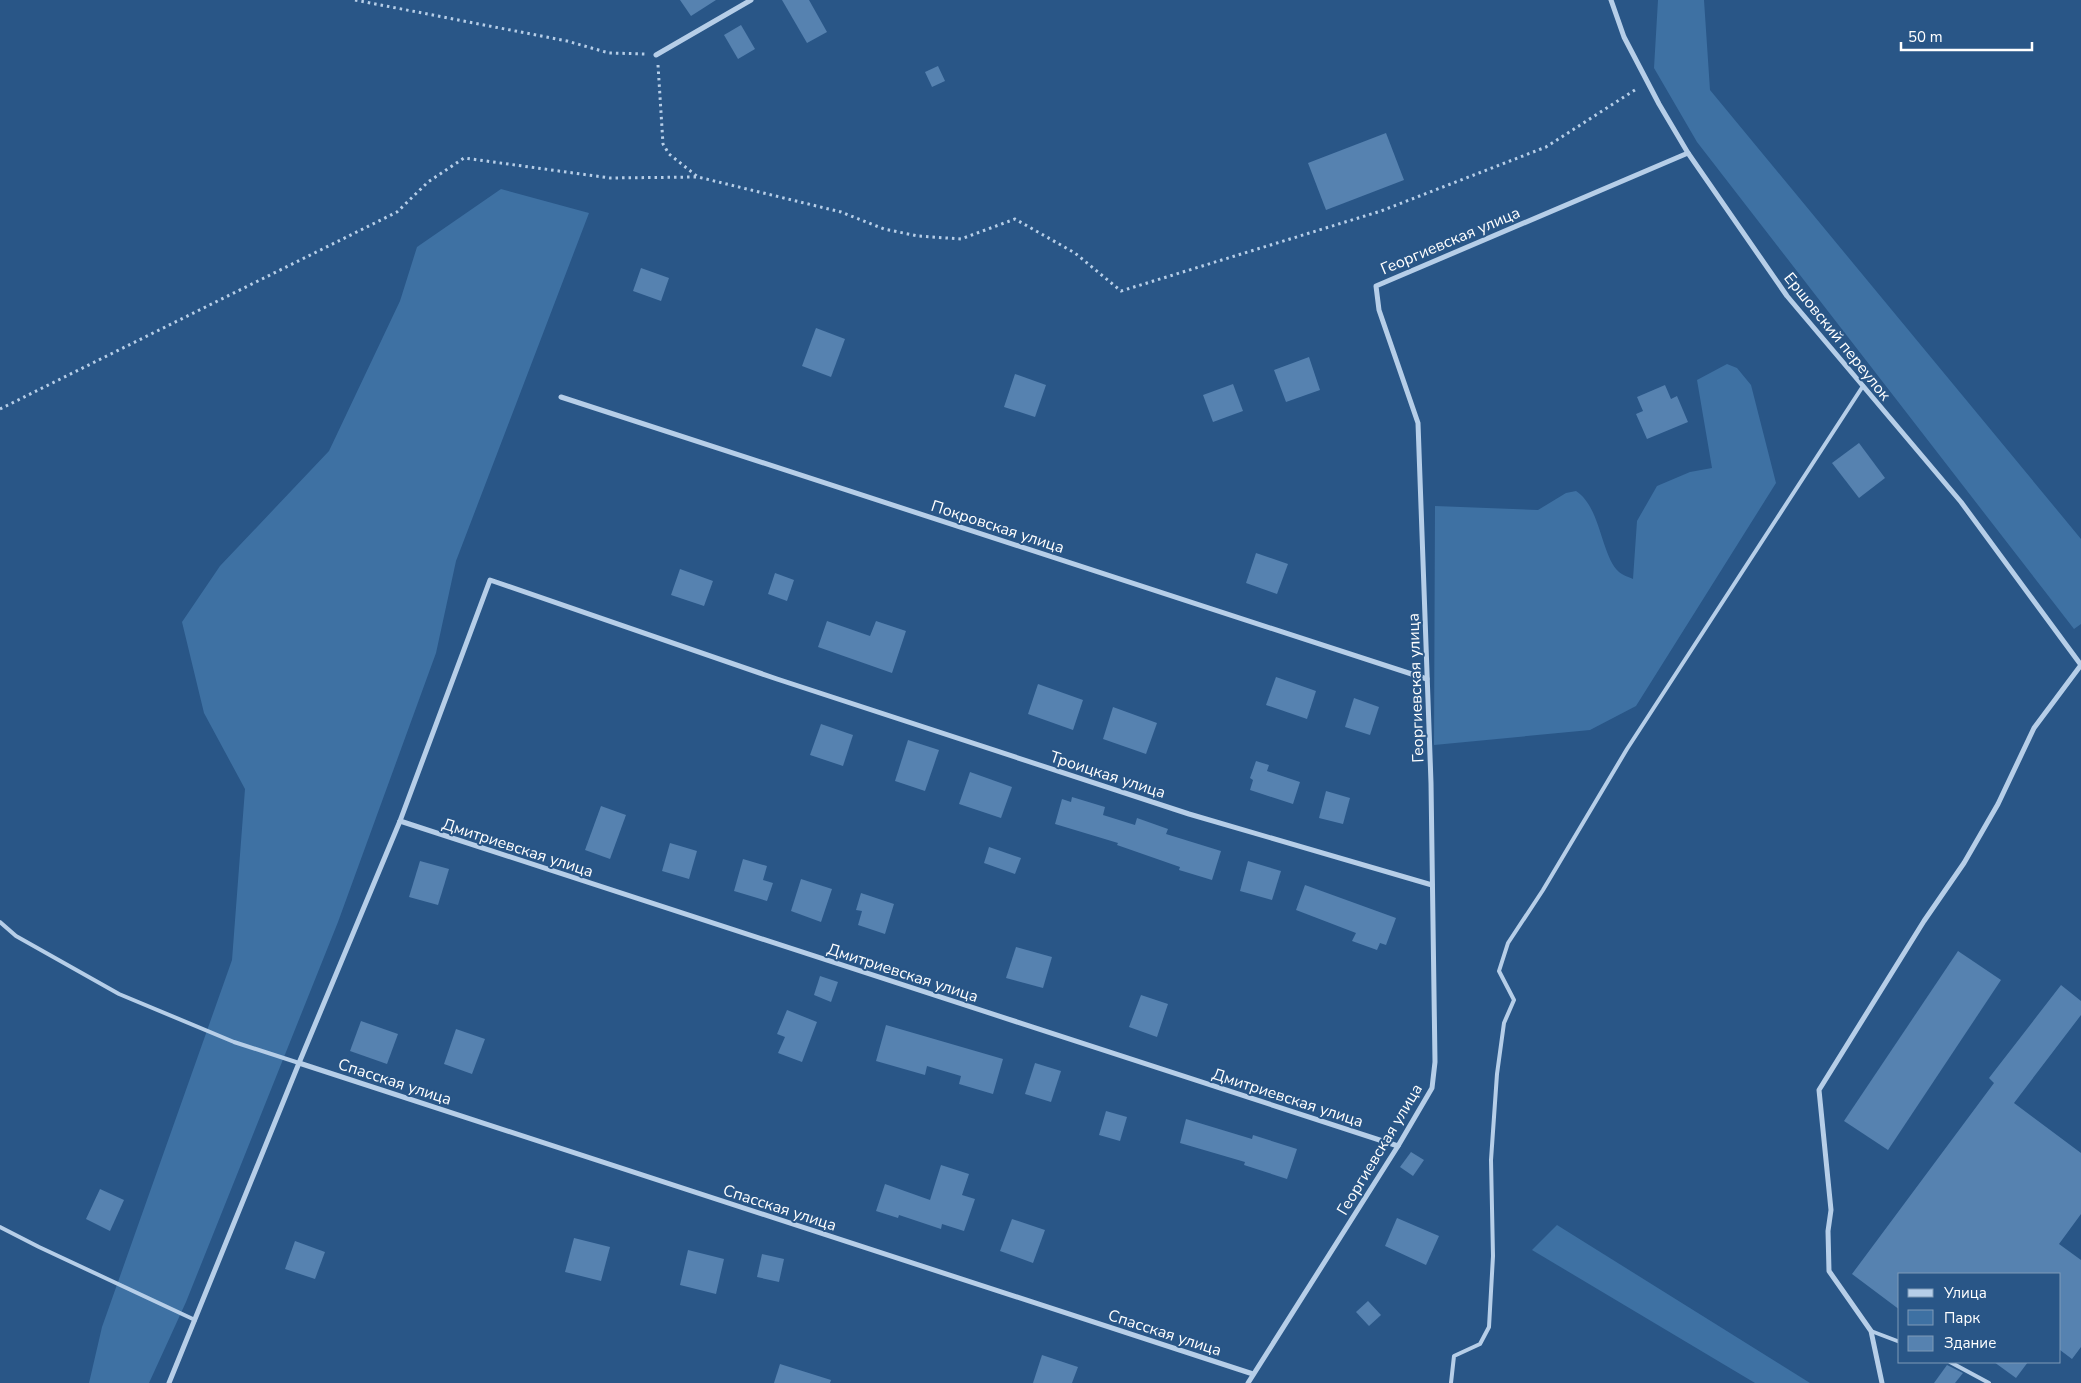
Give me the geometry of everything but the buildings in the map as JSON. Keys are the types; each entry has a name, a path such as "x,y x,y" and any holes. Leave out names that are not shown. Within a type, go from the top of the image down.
{"street":[{"path":"657,55 751,0"},
{"name":"Ершовский переулок","path":"1611,0 1624,37 1647,82 1688,153 1787,296 1961,502 2081,665"},
{"name":"Георгиевская улица","path":"1248,1383 1398,1146 1432,1088 1435,1062 1432,885 1418,423 1379,310 1376,286 1688,153"},
{"name":"Покровская улица","path":"561,397 1427,679"},
{"name":"Троицкая улица","path":"400,822 490,580 778,679 1189,814 1432,885"},
{"path":"1882,1383 1871,1331 1829,1271 1828,1232 1831,1210 1819,1090 1924,921 1964,863 1998,804 2034,728 2081,665"},
{"path":"169,1383 299,1063 400,822"},
{"name":"Дмитриевская улица","path":"400,822 1398,1146"},
{"name":"Спасская улица","path":"299,1063 1253,1374"}],"lane":[{"path":"1451,1383 1454,1356 1480,1344 1489,1327 1493,1256 1492,1160 1497,1074 1504,1023 1514,1000 1499,971 1508,943 1544,890 1627,749 1863,386"},
{"path":"0,922 16,936 119,994 234,1042 299,1063"},
{"path":"0,1227 195,1320"},
{"path":"1871,1331 1898,1341"},
{"path":"1952,1363 1989,1383"}],"path":[{"path":"355,0 567,41 609,53 657,55 663,144 669,154 698,177"},
{"path":"0,410 397,212 428,182 464,158 610,178 698,177 841,212 884,229 918,236 961,239 1015,219 1075,253 1121,291 1381,211 1546,148 1647,82"}],"green space":[{"path":"1658,0 1704,0 1710,90 2081,539 2081,624 2074,629 1697,142 1654,68"},
{"path":"501,189 589,213 456,561 436,653 338,922 186,1302 149,1383 89,1383 102,1327 232,960 245,789 204,713 182,622 220,566 329,451 400,301 417,247"},
{"path":"1727,364 1737,368 1751,385 1776,483 1636,706 1590,730 1434,745 1435,506 1538,510 1566,493 1576,491 1591,508 1613,565 1620,573 1633,579 1637,521 1657,486 1690,472 1712,468 1697,380"},
{"path":"1557,1225 1810,1383 1755,1383 1532,1250"}]}
